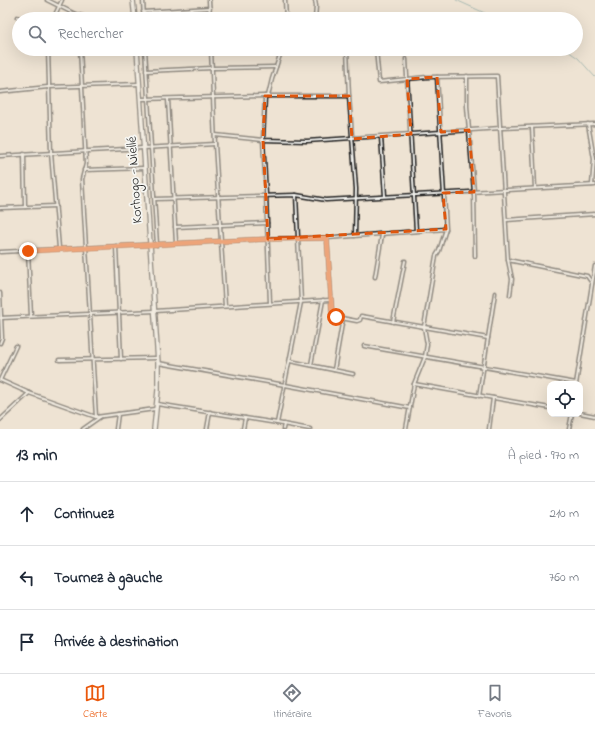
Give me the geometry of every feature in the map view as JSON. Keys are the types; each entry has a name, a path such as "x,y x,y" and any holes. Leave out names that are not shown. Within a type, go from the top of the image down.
{"main road":[{"path":"133,0 134,12"},
{"name":"Korhogo - Niellé","path":"137,56 158,363 158,390 154,429"}],"street":[{"path":"47,0 71,12"},
{"path":"56,12 62,0"},
{"path":"143,0 143,12 210,8"},
{"path":"209,0 210,12"},
{"path":"285,0 286,12"},
{"path":"315,0 316,12"},
{"path":"48,56 51,153 59,248"},
{"path":"81,56 86,164 82,179 96,417"},
{"path":"145,56 157,245"},
{"path":"211,56 225,306"},
{"path":"268,96 280,56"},
{"path":"347,56 356,197 355,236"},
{"path":"377,56 379,82 437,77 497,76 508,260 512,279 510,295"},
{"path":"406,59 416,231"},
{"path":"146,71 276,67"},
{"path":"467,76 469,130 474,192 475,256"},
{"path":"406,429 414,384 425,357 426,344 424,327 436,256 446,229 437,77"},
{"path":"0,92 48,87 139,84"},
{"path":"141,99 265,96 349,96"},
{"path":"265,96 263,140 270,303"},
{"path":"168,98 176,243"},
{"path":"155,199 296,195 326,200 356,197 594,185 594,159 588,124"},
{"path":"215,135 263,140 307,141 500,128 595,124"},
{"path":"532,127 535,188"},
{"path":"381,136 385,196"},
{"path":"0,156 215,144"},
{"path":"24,154 25,207"},
{"path":"84,170 145,168"},
{"path":"278,423 301,302 296,195"},
{"path":"0,208 56,206"},
{"path":"506,220 595,214"},
{"path":"175,228 267,222"},
{"path":"0,252 268,239 327,238 446,229"},
{"path":"375,276 382,235"},
{"path":"327,238 330,300 332,313 336,317 357,321 360,320 361,316 488,338"},
{"path":"116,246 120,312 120,359"},
{"path":"28,251 31,316"},
{"path":"508,260 587,276 592,283"},
{"path":"393,322 405,261"},
{"path":"576,381 595,266"},
{"path":"0,293 2,338 0,343"},
{"path":"479,396 495,293"},
{"path":"311,366 323,300"},
{"path":"1,318 155,311 330,300"},
{"path":"334,370 343,318"},
{"path":"16,346 0,380 29,393 96,417 156,409"},
{"path":"364,346 560,381"},
{"path":"59,360 157,358"},
{"path":"290,361 353,374"},
{"path":"158,363 285,384 410,408"},
{"path":"414,384 547,407"},
{"path":"0,420 29,393"},
{"path":"489,429 493,398"},
{"path":"156,404 310,429"},
{"path":"207,429 210,412"},
{"path":"116,429 118,414"},
{"path":"583,414 595,416"},
{"path":"83,429 101,416"},
{"path":"569,429 571,417"},
{"path":"243,429 245,418"},
{"path":"283,429 284,424"}],"highlighted area":[{"path":"437,77 441,132 469,130 474,192 443,193 446,229 268,239 263,140 265,96 349,96 352,139 411,134 407,79"}],"waterway":[{"path":"456,0 483,12"},
{"path":"575,56 595,77"}],"route":[{"path":"28,251 59,248 157,245 268,239 327,238 332,313 336,317"}]}
